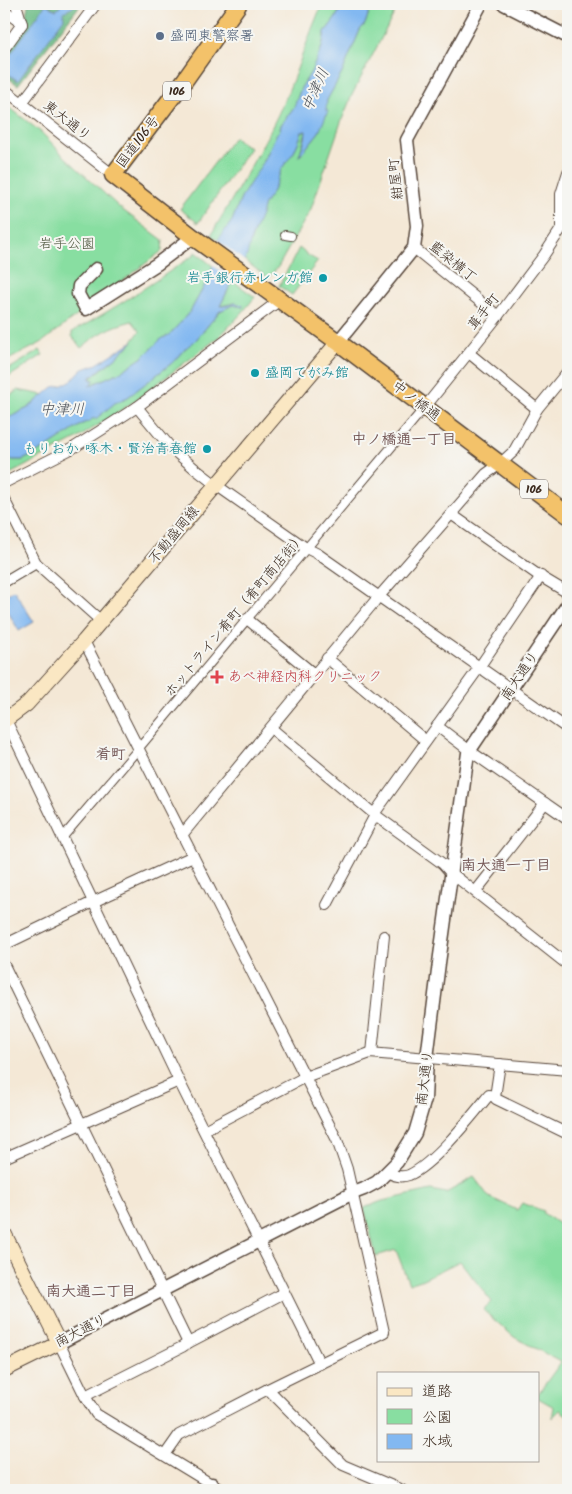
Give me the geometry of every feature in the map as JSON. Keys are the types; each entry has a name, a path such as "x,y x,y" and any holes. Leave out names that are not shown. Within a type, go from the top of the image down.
{"highway":[{"name":"国道106号","path":"237,4 182,84 113,175 263,288"},
{"name":"中ノ橋通","path":"263,288 568,515"}],"main road":[{"name":"不動盛岡線","path":"5,721 27,704 84,641 338,342"},
{"path":"4,1233 58,1343"},
{"name":"南大通り","path":"4,1370 58,1343"}],"street":[{"path":"16,4 22,24"},
{"path":"22,103 96,4"},
{"name":"紺屋町","path":"414,248 416,226 407,140 481,4"},
{"path":"504,4 568,37"},
{"path":"4,10 22,24"},
{"path":"4,48 22,24"},
{"name":"東大通り","path":"4,89 113,175"},
{"name":"葺手町","path":"424,408 498,316 560,229 561,194 568,172"},
{"path":"96,269 79,286 78,294 86,309 197,240"},
{"path":"338,342 414,248"},
{"name":"藍染横丁","path":"414,248 498,316"},
{"path":"4,483 73,448 136,407 280,300"},
{"path":"469,353 537,409"},
{"path":"182,835 378,597 486,474 514,451 537,409 568,371"},
{"path":"136,407 171,448 216,485 568,729"},
{"name":"ホットライン肴町（肴町商店街）","path":"63,837 424,408"},
{"path":"4,499 36,563 101,621"},
{"path":"451,514 568,593"},
{"path":"4,582 36,563"},
{"path":"327,905 375,814 541,576"},
{"name":"南大通り","path":"58,1343 370,1186 397,1162 415,1133 424,1099 427,1058 450,872 468,753 568,604"},
{"path":"248,619 314,674"},
{"path":"84,641 337,1140 347,1169 384,1332 179,1435 166,1455"},
{"path":"327,658 426,741"},
{"path":"5,721 63,837 179,1081 320,1364"},
{"path":"437,726 568,819"},
{"path":"270,728 375,814 443,864 450,872 568,965"},
{"path":"476,891 545,803"},
{"path":"4,945 192,856"},
{"path":"372,1053 384,936"},
{"path":"4,965 188,1342"},
{"path":"204,1130 305,1077 372,1053 568,1070"},
{"path":"495,1097 500,1064"},
{"path":"4,1158 179,1081"},
{"path":"387,1172 396,1176 408,1175 420,1168 438,1152 489,1095 568,1134"},
{"path":"85,1396 284,1293"},
{"path":"58,1343 96,1414 166,1455 213,1488"},
{"path":"268,1389 343,1465 402,1490"}],"green space":[{"path":"28,4 81,4 18,85 4,75 4,50 25,21"},
{"path":"322,4 343,4 325,32 322,47 311,72 301,88 294,107 281,125 253,181 242,196 232,221 218,241 211,235 278,115"},
{"path":"372,4 399,4 352,95 311,209 278,267 268,278 244,260 264,204 272,193 282,168 294,152 301,132 306,131 299,157 319,132 327,100 342,73 360,30 365,24"},
{"name":"岩手公園","path":"4,103 42,133 120,208 163,240 162,251 41,343 4,362"},
{"path":"234,137 250,148 198,223 180,209"},
{"path":"299,248 318,261 292,295 279,286"},
{"path":"195,252 213,266 211,274 190,312 170,334 160,340 143,357 122,371 89,386 94,380 91,380 91,378 127,348 140,331 132,321 124,323 104,332 81,348 72,336 72,332 149,285 194,255"},
{"path":"233,281 255,297 219,337 129,405 75,440 4,477 4,460 23,460 97,417 115,403 128,397 172,363 186,347 195,341 220,311 233,305 243,307 235,303 220,306"},
{"path":"40,350 43,355 4,380 4,372"},
{"path":"18,390 44,395 28,408 4,420 4,400"},
{"path":"474,1177 489,1197 517,1210 522,1203 544,1211 543,1213 568,1230 564,1259 568,1275 568,1416 560,1410 552,1418 554,1407 540,1399 540,1391 561,1362 514,1337 483,1310 492,1302 460,1261 409,1284 396,1250 376,1256 364,1208 382,1201 431,1190 446,1193"}],"water":[{"path":"46,4 56,10 60,7 59,4 76,4 63,12 64,18 18,81 4,71 4,63"},
{"name":"中津川","path":"343,4 372,4 365,24 360,30 342,73 327,100 326,110 328,111 319,132 299,157 306,131 301,132 294,152 282,168 272,193 264,204 247,256 220,306 235,303 243,305 243,307 233,305 220,311 195,341 172,363 97,418 84,423 46,448 23,460 4,460 4,420 28,408 53,387 63,385 72,380 81,370 97,364 133,341 119,355 91,377 91,380 95,380 89,386 122,371 143,357 160,340 170,334 190,312 211,274 217,241 232,221 242,196 264,161 281,125 294,107 301,88 311,72 322,47 325,32"},
{"path":"14,590 34,622 19,631 4,605 4,596"}],"pier":[{"path":"216,239 246,262 235,282 211,264"}],"place":[{"name":"盛岡東警察署","path":"160,36"},
{"name":"岩手銀行赤レンガ館","path":"323,278"},
{"name":"盛岡てがみ館","path":"255,373"},
{"name":"もりおか 啄木・賢治青春館","path":"207,449"},
{"name":"あべ神経内科クリニック","path":"217,677"}],"district":[{"name":"中ノ橋通一丁目","path":"404,440"},
{"name":"肴町","path":"111,755"},
{"name":"南大通一丁目","path":"506,866"},
{"name":"南大通二丁目","path":"91,1292"}]}
